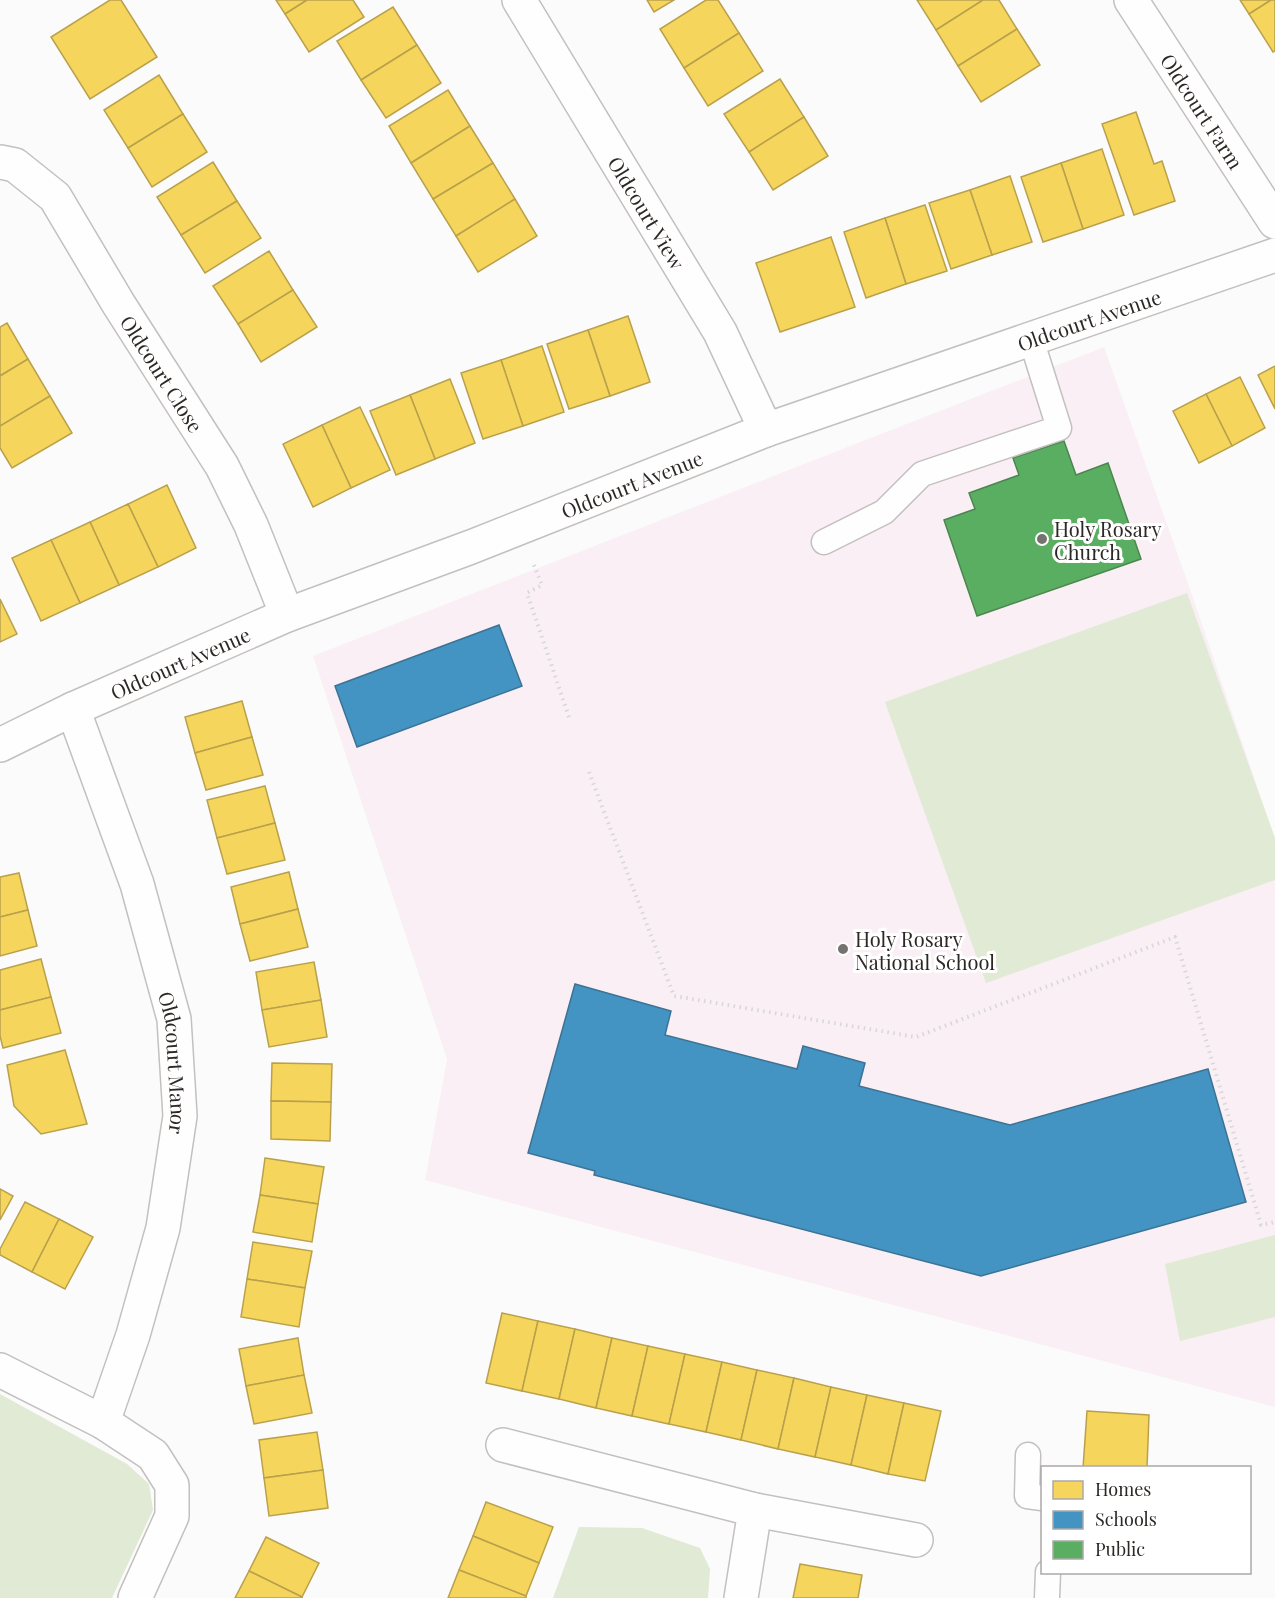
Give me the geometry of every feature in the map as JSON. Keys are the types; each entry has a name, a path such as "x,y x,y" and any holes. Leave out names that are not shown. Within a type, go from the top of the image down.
{"street":[{"name":"Oldcourt View","path":"519,0 720,332 766,430"},
{"name":"Oldcourt Farm","path":"1131,0 1275,222"},
{"name":"Oldcourt Close","path":"0,162 15,165 55,197 118,303 222,466 251,525 287,615"},
{"name":"Oldcourt Avenue","path":"0,745 73,709 287,615 471,547 766,430 1275,255"},
{"name":"Oldcourt Manor","path":"73,709 137,884 174,1019 180,1116 163,1228 133,1335 103,1422"},
{"path":"0,1370 103,1422 153,1455 172,1485 172,1516 135,1598"},
{"path":"503,1445 755,1510 916,1540"},
{"path":"741,1598 755,1510"}],"lane":[{"path":"824,542 884,512 922,474 1059,428 1031,339"},
{"path":"1028,1455 1027,1496 1041,1498"},
{"path":"1047,1598 1048,1574"}],"path":[{"path":"533,562 542,585 527,592 570,720"},
{"path":"589,772 674,996 916,1037 1175,937 1261,1225 1275,1222"}],"shaded area":[{"name":"Holy Rosary National School","path":"1104,347 1275,839 1275,1407 425,1180 447,1059 313,656"}],"green space":[{"path":"1187,593 1275,838 1275,880 986,983 885,702"},
{"path":"1275,1235 1275,1317 1180,1341 1165,1264"},
{"path":"0,1394 127,1464 149,1484 153,1510 112,1598 0,1598"},
{"path":"579,1527 642,1528 700,1548 710,1569 708,1598 553,1598"}],"building: Homes":[{"path":"110,0 121,0 157,57 90,99 51,37"},
{"path":"276,0 307,0 285,14"},
{"path":"307,0 353,0 364,17 309,52 285,14"},
{"path":"647,0 674,0 654,12"},
{"path":"706,0 718,0 739,33 684,68 660,29"},
{"path":"917,0 983,0 936,30"},
{"path":"983,0 999,0 1017,29 958,66 936,30"},
{"path":"1240,0 1271,0 1249,14"},
{"path":"1271,0 1275,0 1275,51 1273,52 1249,14"},
{"path":"393,7 417,45 361,80 337,41"},
{"path":"1017,29 1040,65 981,102 958,66"},
{"path":"739,33 763,71 708,106 684,68"},
{"path":"417,45 441,83 386,118 361,80"},
{"path":"159,75 183,114 128,148 104,110"},
{"path":"780,79 804,117 749,152 724,114"},
{"path":"448,90 470,126 411,163 389,126"},
{"path":"1136,112 1154,164 1162,161 1175,201 1134,215 1102,124"},
{"path":"183,114 207,152 152,187 128,148"},
{"path":"804,117 828,156 773,190 749,152"},
{"path":"470,126 493,163 433,199 411,163"},
{"path":"1102,149 1124,215 1083,229 1061,163"},
{"path":"213,162 237,201 181,235 157,197"},
{"path":"493,163 515,199 456,236 433,199"},
{"path":"1061,163 1083,229 1043,242 1021,177"},
{"path":"1010,176 1032,242 992,255 970,190"},
{"path":"970,190 992,255 951,269 929,203"},
{"path":"515,199 537,236 478,272 456,236"},
{"path":"237,201 261,238 205,273 181,235"},
{"path":"925,205 947,271 906,284 885,218"},
{"path":"885,218 906,284 866,298 844,232"},
{"path":"831,237 855,307 780,332 756,263"},
{"path":"269,251 293,290 238,324 213,286"},
{"path":"293,290 317,327 261,362 238,324"},
{"path":"628,316 650,382 610,396 588,330"},
{"path":"7,323 28,359 0,376 0,327"},
{"path":"588,330 610,396 569,409 547,344"},
{"path":"542,346 564,412 523,426 501,360"},
{"path":"28,359 50,396 0,426 0,376"},
{"path":"501,360 523,426 483,439 461,373"},
{"path":"1275,366 1275,409 1258,375"},
{"path":"1240,377 1265,428 1232,446 1206,394"},
{"path":"450,379 475,443 435,459 410,395"},
{"path":"1206,394 1232,446 1199,463 1173,411"},
{"path":"410,395 435,459 396,475 370,411"},
{"path":"50,396 72,433 12,468 0,448 0,426"},
{"path":"360,407 390,470 351,488 322,425"},
{"path":"322,425 351,488 313,507 283,444"},
{"path":"167,485 196,548 158,567 128,504"},
{"path":"128,504 158,567 119,585 90,522"},
{"path":"90,522 119,585 80,603 51,540"},
{"path":"51,540 80,603 41,621 12,558"},
{"path":"0,599 17,634 0,642"},
{"path":"242,701 252,737 195,753 185,717"},
{"path":"252,737 263,775 206,790 195,753"},
{"path":"265,786 275,823 217,838 207,800"},
{"path":"275,823 285,860 227,874 217,838"},
{"path":"289,872 298,909 240,924 231,887"},
{"path":"19,873 28,910 0,917 0,877"},
{"path":"298,909 308,947 250,961 240,924"},
{"path":"28,910 37,946 0,956 0,917"},
{"path":"41,959 51,997 0,1010 0,970"},
{"path":"314,962 321,1000 262,1010 256,972"},
{"path":"51,997 61,1033 3,1048 0,1036 0,1010"},
{"path":"321,1000 327,1037 269,1047 262,1010"},
{"path":"65,1050 87,1124 41,1134 14,1106 7,1065"},
{"path":"272,1063 332,1064 331,1102 271,1101"},
{"path":"271,1101 331,1102 330,1141 271,1139"},
{"path":"265,1158 324,1167 318,1204 260,1195"},
{"path":"0,1189 13,1196 0,1220"},
{"path":"260,1195 318,1204 312,1242 253,1232"},
{"path":"25,1202 59,1219 32,1272 0,1255 0,1249"},
{"path":"59,1219 93,1237 65,1289 32,1272"},
{"path":"253,1242 312,1251 305,1288 247,1279"},
{"path":"247,1279 305,1288 299,1327 241,1317"},
{"path":"502,1313 538,1321 522,1391 486,1383"},
{"path":"538,1321 575,1329 559,1399 522,1391"},
{"path":"575,1329 612,1338 596,1408 559,1399"},
{"path":"298,1338 304,1375 246,1386 239,1349"},
{"path":"612,1338 648,1346 632,1416 596,1408"},
{"path":"648,1346 685,1354 669,1424 632,1416"},
{"path":"685,1354 722,1362 706,1432 669,1424"},
{"path":"722,1362 757,1370 741,1440 706,1432"},
{"path":"757,1370 794,1378 778,1449 741,1440"},
{"path":"304,1375 312,1413 254,1424 246,1386"},
{"path":"794,1378 831,1387 815,1457 778,1449"},
{"path":"831,1387 867,1395 851,1465 815,1457"},
{"path":"867,1395 904,1403 888,1474 851,1465"},
{"path":"904,1403 941,1411 925,1481 888,1474"},
{"path":"1087,1411 1149,1415 1147,1466 1083,1466"},
{"path":"317,1432 323,1470 264,1478 259,1440"},
{"path":"323,1470 328,1508 269,1516 264,1478"},
{"path":"486,1502 553,1527 539,1563 473,1536"},
{"path":"473,1536 539,1563 526,1596 459,1570"},
{"path":"266,1537 319,1563 302,1597 249,1571"},
{"path":"800,1564 862,1575 858,1598 793,1598"},
{"path":"459,1570 526,1596 526,1598 448,1598"},
{"path":"249,1571 302,1597 302,1598 235,1598"}],"building: Schools":[{"path":"499,625 522,686 357,747 335,686"},
{"path":"575,984 671,1011 665,1035 797,1069 803,1046 865,1063 859,1086 1010,1125 1208,1069 1246,1202 981,1276 594,1175 595,1171 528,1153"}],"building: Public":[{"name":"Holy Rosary Church","path":"1064,441 1076,475 1108,463 1141,559 977,616 944,520 975,509 969,493 1019,475 1013,458"}],"place":[{"name":"Holy Rosary Church","path":"1042,539"},
{"name":"Holy Rosary National School","path":"843,949"}]}
